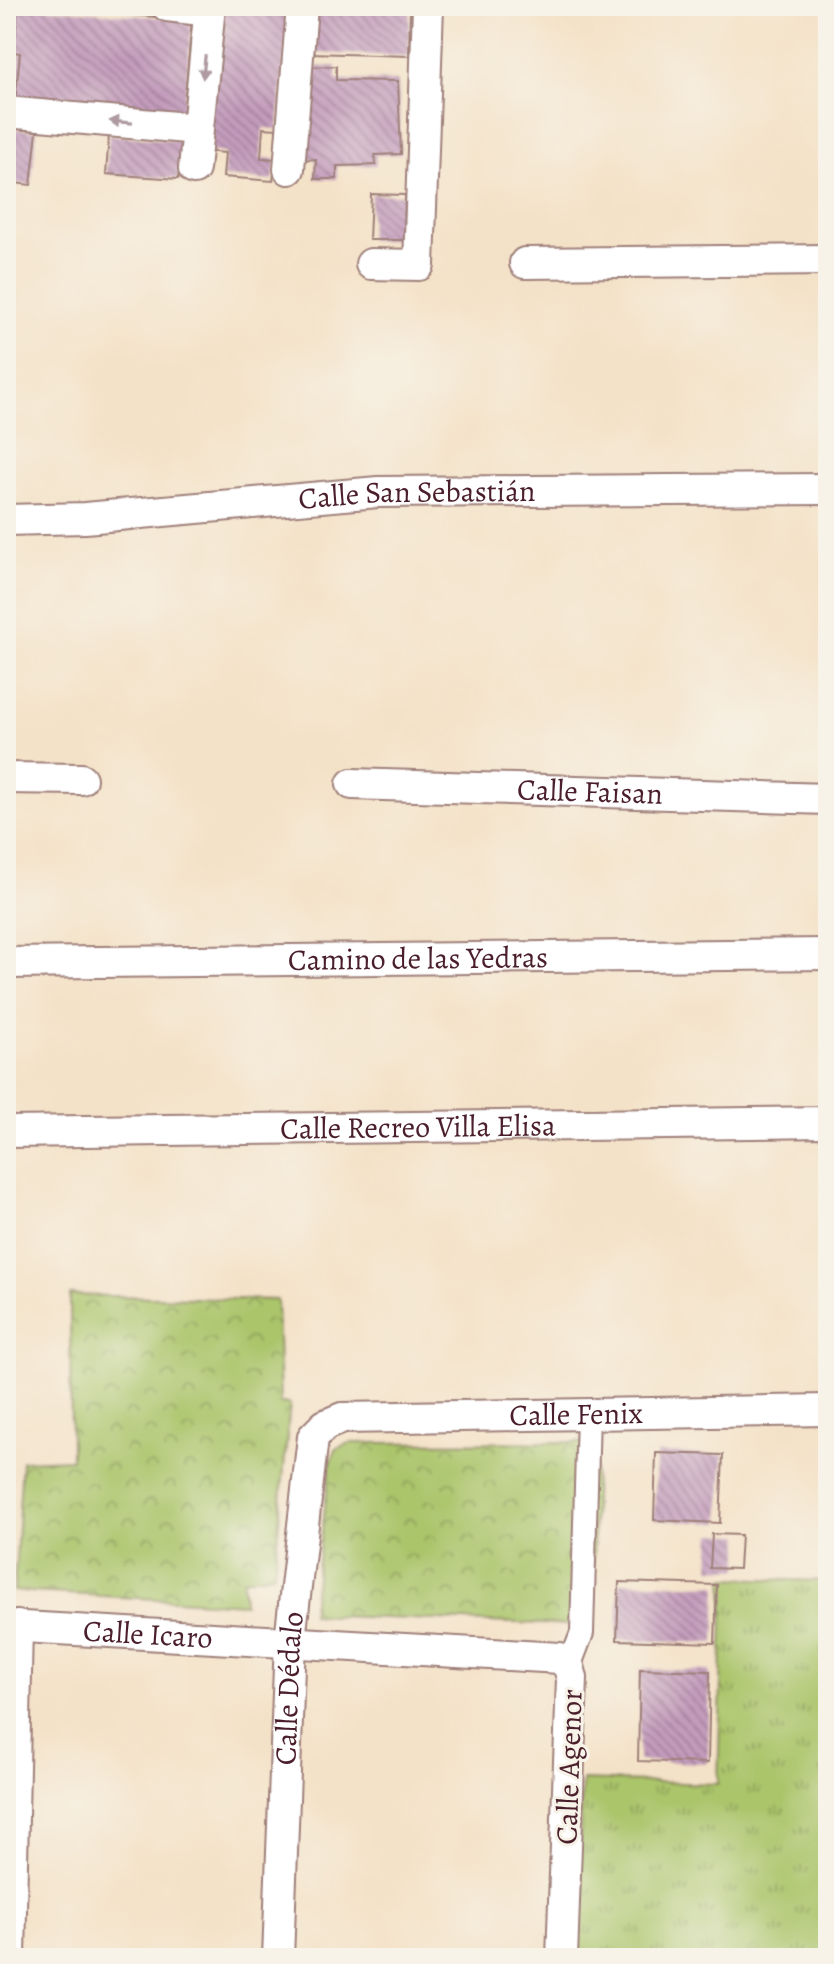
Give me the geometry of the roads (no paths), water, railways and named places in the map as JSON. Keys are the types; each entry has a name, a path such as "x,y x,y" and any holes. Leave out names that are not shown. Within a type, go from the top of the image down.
{"street":[{"path":"167,6 210,8 194,169"},
{"path":"289,169 302,6"},
{"path":"371,264 419,265 428,6"},
{"path":"6,112 198,129"},
{"path":"525,263 828,260"},
{"name":"Calle San Sebastián","path":"6,520 85,518 378,492 828,489"},
{"path":"6,778 81,779"},
{"name":"Calle Faisan","path":"352,784 828,799"},
{"name":"Camino de las Yedras","path":"6,963 828,954"},
{"name":"Calle Recreo Villa Elisa","path":"6,1132 828,1122"},
{"name":"Calle Fenix","path":"325,1425 342,1418 828,1410"},
{"path":"569,1667 582,1633 588,1414"},
{"name":"Calle Dédalo","path":"278,1958 290,1640 313,1437 325,1425"},
{"path":"10,1958 11,1626"},
{"name":"Calle Icaro","path":"11,1626 290,1640"},
{"name":"Calle Agenor","path":"290,1640 554,1657 560,1658 569,1667 572,1678 562,1958"}]}
